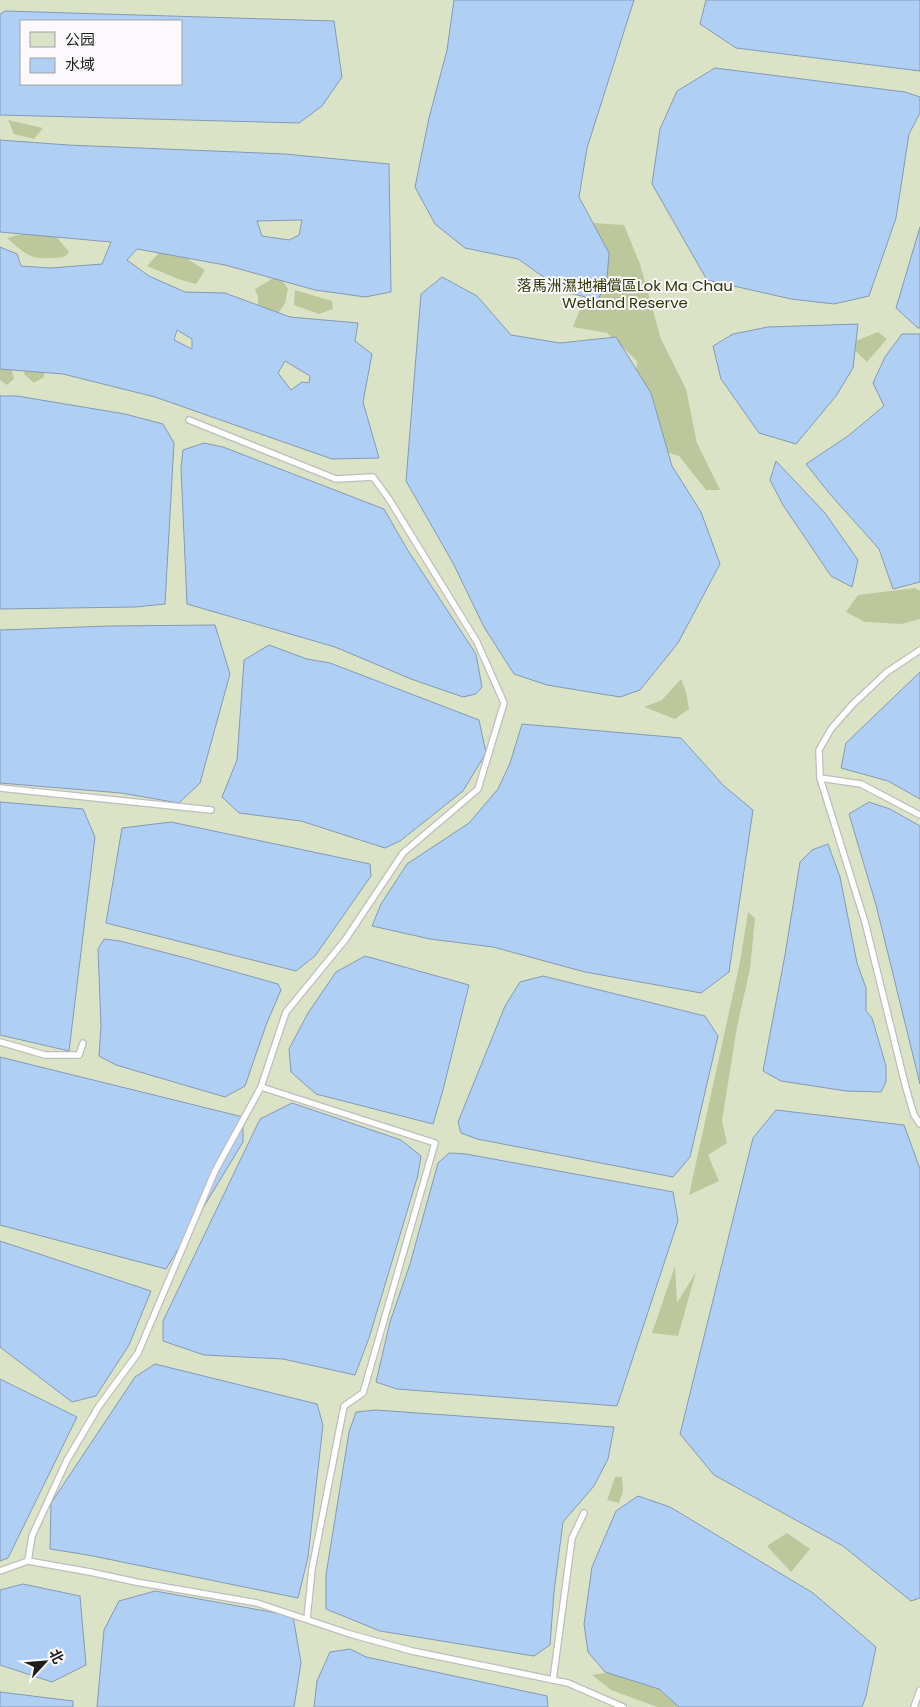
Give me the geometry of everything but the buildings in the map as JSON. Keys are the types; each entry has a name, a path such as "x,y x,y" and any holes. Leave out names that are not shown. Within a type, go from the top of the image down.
{"lane":[{"path":"28,1561 32,1536 68,1460 99,1406 138,1353 215,1171 261,1087 286,1012 345,940 403,853 478,789 504,703 477,642 389,499 373,477 336,479 189,420"},
{"path":"920,650 887,672 852,705 831,729 819,750 820,778 865,922 906,1088 914,1115 920,1124"},
{"path":"820,778 861,784 920,815"},
{"path":"0,788 212,810"},
{"path":"0,1042 46,1056 78,1055 83,1043"},
{"path":"261,1087 435,1143 363,1392 344,1406 312,1570 307,1619"},
{"path":"553,1680 572,1538 584,1513"},
{"path":"0,1571 28,1561 258,1603 350,1634 412,1651 568,1683 623,1707"},
{"path":"914,1707 920,1690"}],"green space":[{"name":"落馬洲濕地補償區Lok Ma Chau Wetland Reserve","path":"0,0 920,0 920,1707 0,1707"},
{"path":"8,120 43,128 34,139 14,134"},
{"name":"落馬洲濕地補償區Lok Ma Chau Wetland Reserve","path":"579,222 624,225 640,264 661,339 686,389 697,443 720,490 706,490 679,456 654,448 634,402 637,361 607,333 573,327 595,271"},
{"path":"48,227 69,252 64,257 38,258 32,256 21,250 7,238"},
{"path":"166,245 205,270 196,284 178,279 147,266"},
{"path":"279,275 288,289 285,303 275,318 258,311 258,297 255,289"},
{"path":"295,290 332,301 333,309 319,314 294,305"},
{"path":"878,332 887,339 867,362 848,344"},
{"path":"10,363 14,379 7,385 0,380 0,369"},
{"path":"26,363 44,364 44,377 34,383 24,374"},
{"path":"915,588 920,591 920,619 902,624 865,622 846,612 858,595"},
{"path":"681,679 689,709 675,719 644,707 662,700"},
{"path":"748,912 755,918 750,969 737,1027 722,1121 727,1143 708,1155 719,1181 689,1195 740,962"},
{"path":"675,1266 677,1303 696,1272 678,1336 652,1333"},
{"path":"615,1477 622,1477 623,1491 619,1503 607,1500"},
{"path":"787,1533 810,1549 791,1572 767,1546"},
{"path":"630,1669 685,1707 657,1707 611,1690 592,1675"}],"water":[{"path":"454,0 634,0 587,148 579,197 609,253 607,279 598,300 565,292 518,259 465,248 435,224 415,187 429,118 447,50"},
{"path":"706,0 920,0 920,71 736,48 700,24"},
{"path":"5,11 334,21 342,77 322,106 299,123 0,115 0,14"},
{"path":"715,68 905,92 920,97 920,113 909,134 896,218 869,296 834,304 791,299 707,280 652,184 660,129 677,91"},
{"path":"0,140 68,145 285,154 389,164 391,292 365,297 315,290 225,265 137,249 127,260 149,276 185,292 225,293 290,317 358,323 355,341 372,354 363,402 379,458 332,459 155,397 63,374 0,369 0,247 17,254 21,266 51,268 102,264 111,242 0,232","holes":["302,220 299,235 289,240 262,236 257,221","177,330 192,339 192,349 174,340","285,361 310,376 309,383 302,382 291,390 278,373"]},
{"path":"920,227 920,328 918,328 896,308"},
{"path":"442,277 477,296 511,335 560,343 616,337 651,393 672,466 701,512 720,564 678,643 640,690 620,697 547,685 514,674 484,627 453,563 406,481 421,294"},
{"path":"858,324 853,368 836,396 796,444 759,433 721,379 713,346 733,334 768,327"},
{"path":"902,334 920,334 920,582 893,589 879,549 806,464 848,436 884,406 873,383 885,357"},
{"path":"0,396 17,396 125,414 163,424 174,443 165,604 136,607 0,609"},
{"path":"204,443 223,447 384,509 407,549 476,654 482,687 476,694 463,697 411,679 335,647 187,604 181,468 183,450"},
{"path":"776,461 825,513 858,560 852,587 831,576 783,505 770,480"},
{"path":"215,625 230,674 200,783 179,803 121,793 0,783 0,630"},
{"path":"269,645 307,659 330,663 479,720 486,753 463,791 400,841 385,848 301,821 239,813 222,797 237,760 244,660"},
{"path":"920,672 920,799 888,781 841,768 846,743"},
{"path":"522,724 681,738 724,786 753,810 729,972 701,993 585,972 493,947 430,939 372,926 381,904 407,864 469,823 498,789 510,763"},
{"path":"0,802 83,809 95,837 69,1051 0,1035"},
{"path":"869,802 890,809 920,826 920,1084 876,905 849,814"},
{"path":"171,822 370,864 371,876 315,956 296,971 106,923 122,828"},
{"path":"828,844 840,877 857,963 866,988 866,1011 872,1018 886,1066 886,1082 881,1092 846,1091 781,1081 763,1071 800,862 812,850"},
{"path":"104,939 120,941 186,958 278,984 281,990 266,1025 245,1086 225,1097 116,1065 99,1056 101,1026 98,949"},
{"path":"365,956 469,985 433,1124 316,1094 291,1072 289,1049 308,1013 336,972"},
{"path":"543,976 705,1016 718,1036 690,1157 673,1177 477,1139 461,1133 458,1122 505,1006 520,982"},
{"path":"0,1057 243,1117 243,1142 166,1269 0,1225"},
{"path":"292,1103 401,1140 421,1156 418,1175 369,1338 355,1375 283,1359 204,1355 163,1341 163,1321 260,1119"},
{"path":"776,1110 904,1125 920,1169 920,1598 911,1601 843,1546 714,1475 680,1434 753,1138"},
{"path":"449,1153 466,1154 673,1192 678,1221 617,1406 397,1389 376,1382 390,1322 410,1264 438,1163"},
{"path":"0,1241 151,1291 129,1345 96,1396 72,1402 0,1347"},
{"path":"155,1364 317,1404 323,1425 308,1557 298,1598 50,1549 51,1503 135,1377"},
{"path":"0,1379 77,1417 8,1558 0,1561"},
{"path":"376,1410 614,1427 608,1459 594,1486 563,1522 554,1592 550,1645 534,1656 380,1631 326,1609 326,1575 349,1432 356,1412"},
{"path":"638,1496 670,1507 813,1593 876,1647 862,1707 679,1707 659,1689 605,1672 588,1652 584,1624 592,1567 616,1511"},
{"path":"23,1584 80,1596 86,1665 52,1682 0,1665 0,1590"},
{"path":"155,1591 293,1616 301,1663 294,1707 97,1707 104,1630 119,1601"},
{"path":"350,1649 366,1657 547,1696 548,1707 314,1707 317,1681 330,1652"},
{"path":"0,1692 73,1701 73,1707 0,1707"}]}
